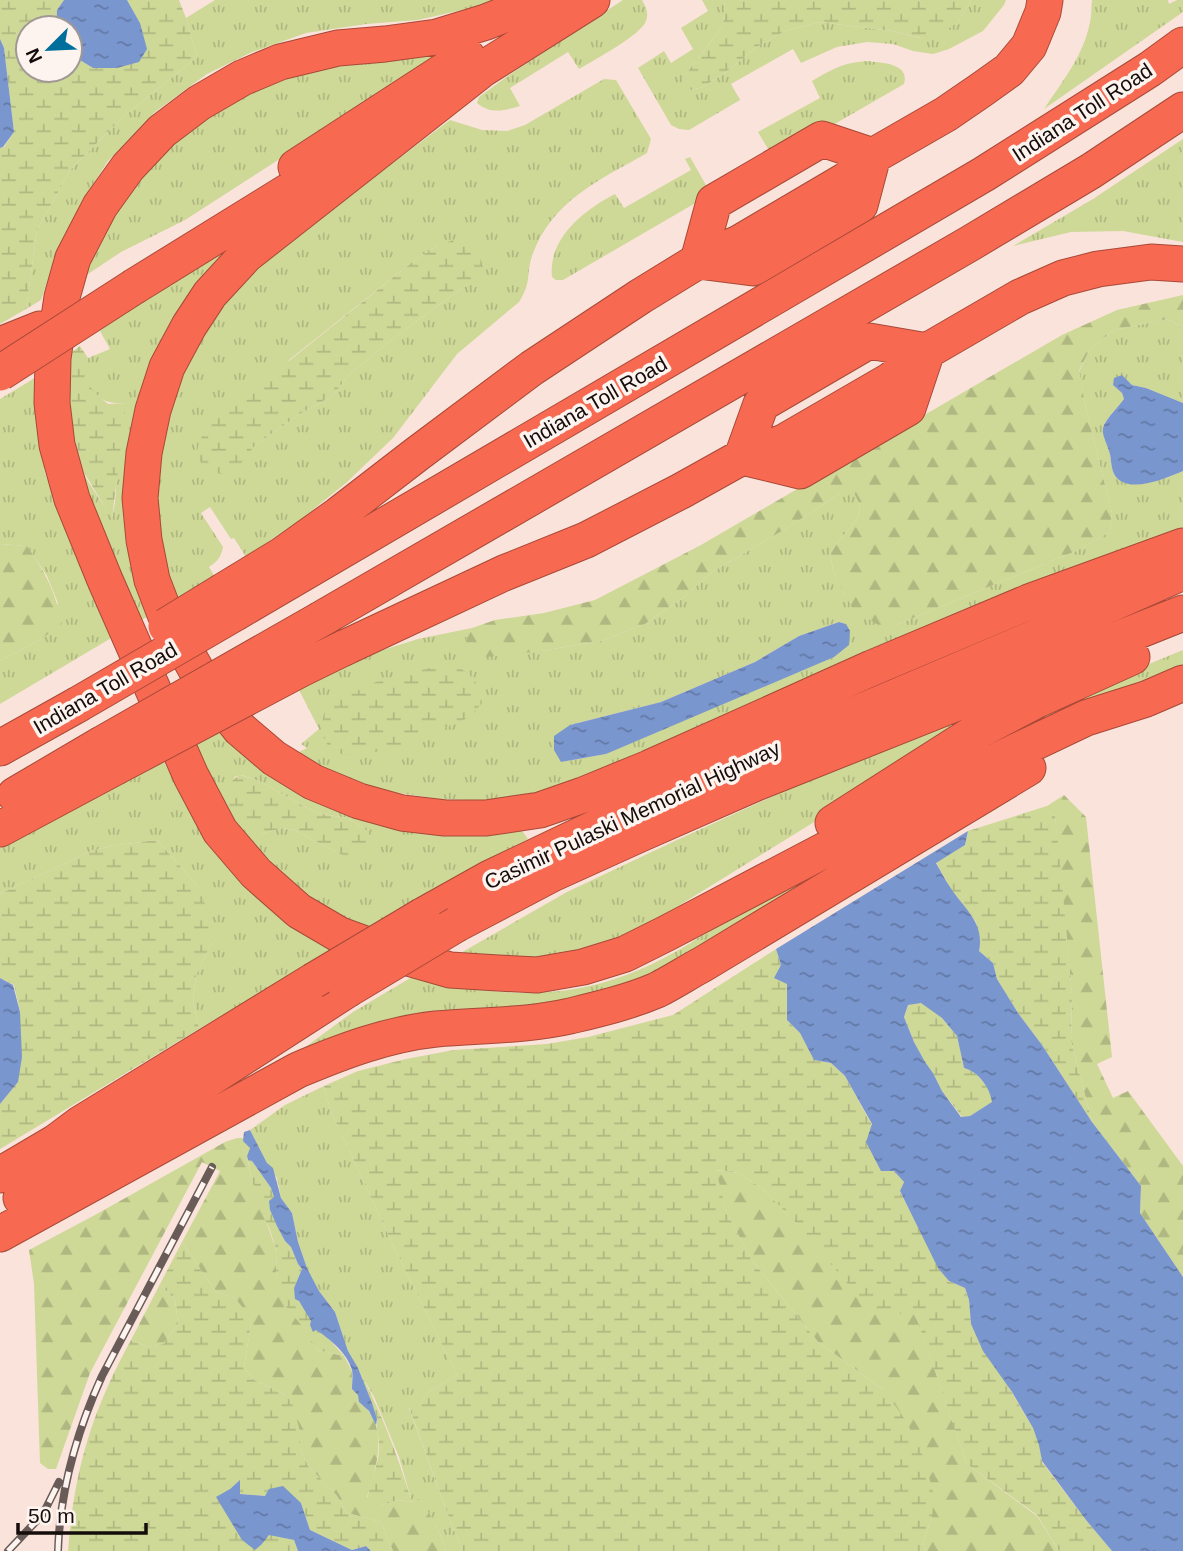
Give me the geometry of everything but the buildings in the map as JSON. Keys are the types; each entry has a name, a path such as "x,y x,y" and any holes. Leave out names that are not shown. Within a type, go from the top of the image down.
{"highway":[{"path":"541,0 486,22 437,37 338,48 280,62 242,78 199,103 162,131 128,167 107,196 73,258 62,297 53,358 52,403 57,445 72,499 191,775 220,831 256,873 299,911 340,935 387,952 450,970 537,975 583,967 625,954 979,769 1086,718 1146,699 1183,683"},
{"path":"0,373 126,283 551,0"},
{"path":"0,355 40,329 126,283 479,72 592,0"},
{"path":"230,602 282,555 532,368 698,261 739,243 846,180 873,156 946,114 1009,69 1029,46 1045,0"},
{"name":"Indiana Toll Road","path":"0,748 71,696 230,602 984,174 1150,69 1183,44"},
{"path":"479,72 246,255 210,294 189,326 167,368 153,410 144,453 140,498 144,540 152,580 165,614 203,682 240,729 274,758 313,782 359,801 402,813 445,818 486,818 540,810 649,768 1029,602 1183,546"},
{"path":"0,829 321,619 969,244 1091,171 1183,110"},
{"path":"698,261 714,202 822,139 873,156"},
{"path":"0,804 301,669 504,573 586,540 742,457 784,442 891,380 927,351 1020,297 1063,278 1098,269 1151,262 1183,264"},
{"path":"0,345 40,329"},
{"name":"Casimir Pulaski Memorial Highway","path":"0,1175 313,981 490,878 660,797 1183,572"},
{"name":"Casimir Pulaski Memorial Highway","path":"0,1211 347,989 457,924 552,874 745,789 1183,612"},
{"path":"667,933 898,780 974,733 1037,700 1183,635"},
{"path":"0,730 13,720 71,696"},
{"path":"0,1234 298,1070 334,1055 383,1038 434,1029 515,1024 567,1017 656,990 704,964 1146,699"}],"green space":[{"path":"0,0 64,0 57,14 14,14 14,84 84,84 84,63 93,68 140,23 127,0 179,0 197,57 122,118 70,170 37,230 26,309 0,324 0,148 4,147 14,132 4,48 0,39"},
{"path":"215,0 495,0 418,20 306,33 250,53 207,74 155,112 108,161 82,201 57,252 41,300 26,309 37,230 70,170 122,118 197,57 186,18"},
{"path":"623,0 642,0 647,13 642,27 627,40 579,69 568,52 510,88 520,106 493,110 477,103 479,97 512,73"},
{"path":"702,0 725,0 723,26 685,75 691,90 703,87 757,47 785,31 819,22 893,31 920,38 957,23 971,0 1006,0 983,31 949,49 933,54 893,44 867,42 837,47 801,63 793,49 731,84 740,100 689,130 679,129 671,125 638,68 664,51 671,63 693,49 681,28 708,11"},
{"path":"725,0 971,0 957,23 937,36 921,38 893,31 819,22 785,31 757,47 703,87 691,90 683,82 685,75 723,26"},
{"path":"1092,0 1168,0 1169,4 1183,0 1183,12 1044,109 1072,68 1083,46 1091,19"},
{"path":"457,45 185,220 121,252 73,284 91,241 163,144 277,72"},
{"path":"867,61 899,68 905,77 904,84 774,159 758,132 820,98 812,81 838,67"},
{"path":"604,79 616,80 651,139 647,153 579,194 552,220 532,256 527,283 519,302 457,354 393,438 346,483 300,520 246,557 210,507 201,513 223,547 219,558 209,567 215,577 178,599 166,566 158,526 156,483 162,436 177,384 227,294 270,255 450,120 482,130 507,131 525,125","holes":["438,246 469,283 391,340 349,375 332,396 255,445 289,360 416,259"]},
{"path":"1183,139 1183,242 1123,231 1071,232 1013,246 1093,199"},
{"path":"690,157 711,194 563,280 552,277 556,250 570,227 580,217 615,194 624,208 691,170 685,159"},
{"path":"277,216 168,346 149,616 136,623 67,444 112,518 125,403 105,401 83,379 88,358 110,349 100,331 133,306"},
{"path":"458,238 475,250 482,262 483,268 469,283 391,340 349,375 332,396 255,445 239,466 221,474 205,470 198,447 209,425 416,259"},
{"path":"1183,295 1183,328 1168,319 1114,330 1090,349 1079,371 1112,513 1110,532 1076,551 896,625 878,625 854,610 833,570 830,552 858,518 860,505 854,493 841,493 712,572 684,597 645,624 601,641 541,651 487,657 470,649 466,639 472,628 495,620 544,613 595,600 701,545 1062,335 1117,310"},
{"path":"1168,319 1183,328 1183,403 1132,385 1122,376 1114,385 1124,399 1105,422 1103,431 1113,471 1122,482 1149,483 1183,471 1183,529 1023,586 580,778 524,797 488,801 439,799 392,792 341,778 299,752 307,748 301,744 319,729 299,690 367,655 418,639 472,628 466,640 541,651 601,641 645,624 684,597 712,572 841,493 854,493 860,505 858,518 830,552 833,570 844,594 878,625 896,625 1076,551 1110,532 1112,513 1079,372 1090,349 1114,330","holes":["839,622 846,624 606,754 561,762 570,725 661,702 755,662 799,636"]},
{"path":"80,346 88,358 84,379 96,394 108,404 126,403 112,519 67,444 64,358"},
{"path":"35,378 45,473 113,637 0,704 0,661 41,639 58,603 47,576 27,546 0,544 0,399"},
{"path":"0,544 27,546 49,583 62,624 41,639 0,661"},
{"path":"1183,650 1183,666 971,763 977,748 1115,678"},
{"path":"455,665 471,676 479,689 482,703 470,717 401,747 355,756 334,753 323,736 326,706 376,682 433,667"},
{"path":"995,705 997,709 628,935 582,951 543,958 450,959 567,892 677,840 804,782"},
{"path":"224,729 263,760 517,824 528,839 456,877 360,935 317,910 231,827 190,746","holes":["242,775 261,782 305,807 322,814 348,818 365,829 370,836 342,855 294,830 283,828 261,834 234,777"]},
{"path":"163,760 194,817 256,896 297,931 333,951 199,1029 193,1000 196,975 212,942 196,884 157,840 93,850 0,894 0,848"},
{"path":"241,775 261,782 322,814 348,818 365,829 370,836 368,844 348,857 294,830 283,828 250,834 234,818 228,807 227,794 231,782"},
{"path":"1064,795 1086,817 1112,1057 1097,1064 1113,1098 1128,1091 1183,1166 1183,1277 1140,1213 1141,1186 1092,1122 1071,1041 1072,995 1055,816 1047,806"},
{"path":"1047,806 1055,816 1060,861 1072,995 1071,1041 1092,1122 1018,1013 997,979 993,963 979,951 976,922 950,888 936,862 965,845 968,831"},
{"path":"908,822 682,964 598,998 308,1055 304,1048 353,1012 412,977 448,985 515,993 578,988 610,981 642,969 683,948 755,903"},
{"path":"157,840 196,884 209,913 212,942 196,975 193,1000 199,1029 0,1149 0,1104 18,1082 20,1012 14,985 0,978 0,894 93,850"},
{"path":"776,949 787,984 787,1020 800,1033 814,1060 831,1063 845,1076 894,1171 904,1182 900,1192 949,1281 965,1288 971,1324 1033,1428 1040,1445 1042,1462 1112,1551 1059,1551 1037,1515 967,1464 908,1293 900,1316 877,1312 858,1296 798,1225 762,1188 738,1173 716,1170 727,1213 751,1259 818,1342 884,1390 920,1447 934,1494 932,1518 923,1542 925,1551 463,1551 409,1407 422,1401 427,1393 457,1375 330,1109 324,1086 358,1071 406,1059 454,1050 547,1044 588,1037 673,1015"},
{"path":"921,1002 942,1018 957,1036 964,1068 979,1077 989,1091 993,1102 970,1116 962,1117 942,1091 914,1042 904,1017 908,1005"},
{"path":"324,1086 330,1109 457,1375 427,1393 422,1401 409,1408 463,1551 446,1551 421,1499 412,1502 399,1457 374,1397 348,1351 335,1312 319,1291 307,1268 292,1213 281,1198 277,1178 250,1130 285,1105"},
{"path":"245,1138 250,1148 247,1156 251,1177 277,1253 276,1278 317,1350 344,1356 352,1371 352,1389 359,1395 359,1402 369,1411 375,1422 378,1434 377,1459 367,1497 381,1505 399,1500 412,1502 421,1498 446,1551 393,1551 381,1522 347,1513 337,1496 308,1466 300,1449 300,1432 286,1395 254,1380 244,1367 251,1324 235,1298 216,1292 182,1242 220,1171 202,1162 90,1373 56,1469 48,1469 40,1463 34,1284 29,1250 225,1142"},
{"path":"248,1160 252,1161 271,1188 274,1197 270,1210 302,1269 294,1288 312,1321 310,1325 314,1331 316,1329 329,1339 344,1356 317,1350 283,1303 276,1278 277,1253 262,1213"},
{"path":"715,1170 738,1173 762,1188 798,1225 908,1292 967,1464 1037,1516 1059,1551 925,1551 923,1542 932,1518 884,1390 818,1342 751,1259 727,1213"},
{"path":"182,1242 216,1292 235,1298 248,1314 251,1324 244,1367 254,1380 286,1395 294,1407 300,1432 300,1449 308,1466 337,1496 347,1513 381,1522 393,1551 371,1551 366,1546 352,1550 310,1530 301,1503 240,1494 239,1481 230,1489 262,1544 268,1534 294,1540 298,1551 68,1551 80,1467 96,1417 117,1366 131,1340 149,1347 163,1344 178,1324 175,1300 160,1284"},
{"path":"160,1284 175,1300 178,1324 163,1344 149,1347 131,1340"},
{"path":"358,1368 388,1434 412,1502 399,1500 381,1505 367,1505 379,1444 377,1419"}],"water":[{"path":"64,0 127,0 140,23 147,49 139,62 117,68 93,68 84,63 84,14 57,14"},
{"path":"0,39 4,48 14,132 0,148"},
{"path":"1122,375 1132,385 1183,403 1183,471 1139,484 1122,482 1116,477 1103,428 1124,399 1122,393 1113,385 1114,378"},
{"path":"839,622 846,624 850,631 849,645 834,657 606,754 561,762 554,750 554,736 570,725 661,702 755,662 799,636"},
{"path":"968,831 965,845 936,863 972,916 979,932 979,951 993,963 997,979 1018,1013 1092,1122 1141,1186 1140,1213 1183,1277 1183,1551 1112,1551 1042,1461 1033,1428 983,1351 971,1324 965,1288 949,1281 938,1268 900,1191 904,1182 894,1171 881,1171 866,1142 872,1124 845,1076 831,1063 814,1060 800,1033 787,1020 787,984 774,978 781,965 776,949","holes":["921,1003 942,1018 957,1036 964,1068 979,1077 991,1097 992,1102 970,1116 961,1117 942,1091 914,1042 904,1017 908,1005"]},
{"path":"0,978 13,985 20,1012 22,1057 18,1082 0,1104"},
{"path":"250,1130 267,1163 273,1168 281,1198 292,1213 307,1268 319,1291 335,1312 348,1351 372,1403 376,1425 352,1389 352,1370 346,1358 327,1338 316,1330 313,1332 311,1321 295,1299 294,1288 302,1269 270,1210 269,1201 274,1197 271,1188 252,1161 248,1160 250,1148 243,1141 244,1132"},
{"path":"240,1480 240,1494 265,1496 269,1489 283,1486 301,1503 310,1530 352,1550 366,1546 371,1551 298,1551 294,1540 269,1535 255,1550 242,1540 216,1497"}],"railway":[{"path":"58,1551 66,1483 93,1397 212,1167"},
{"path":"8,1551 43,1514 59,1482"}]}
